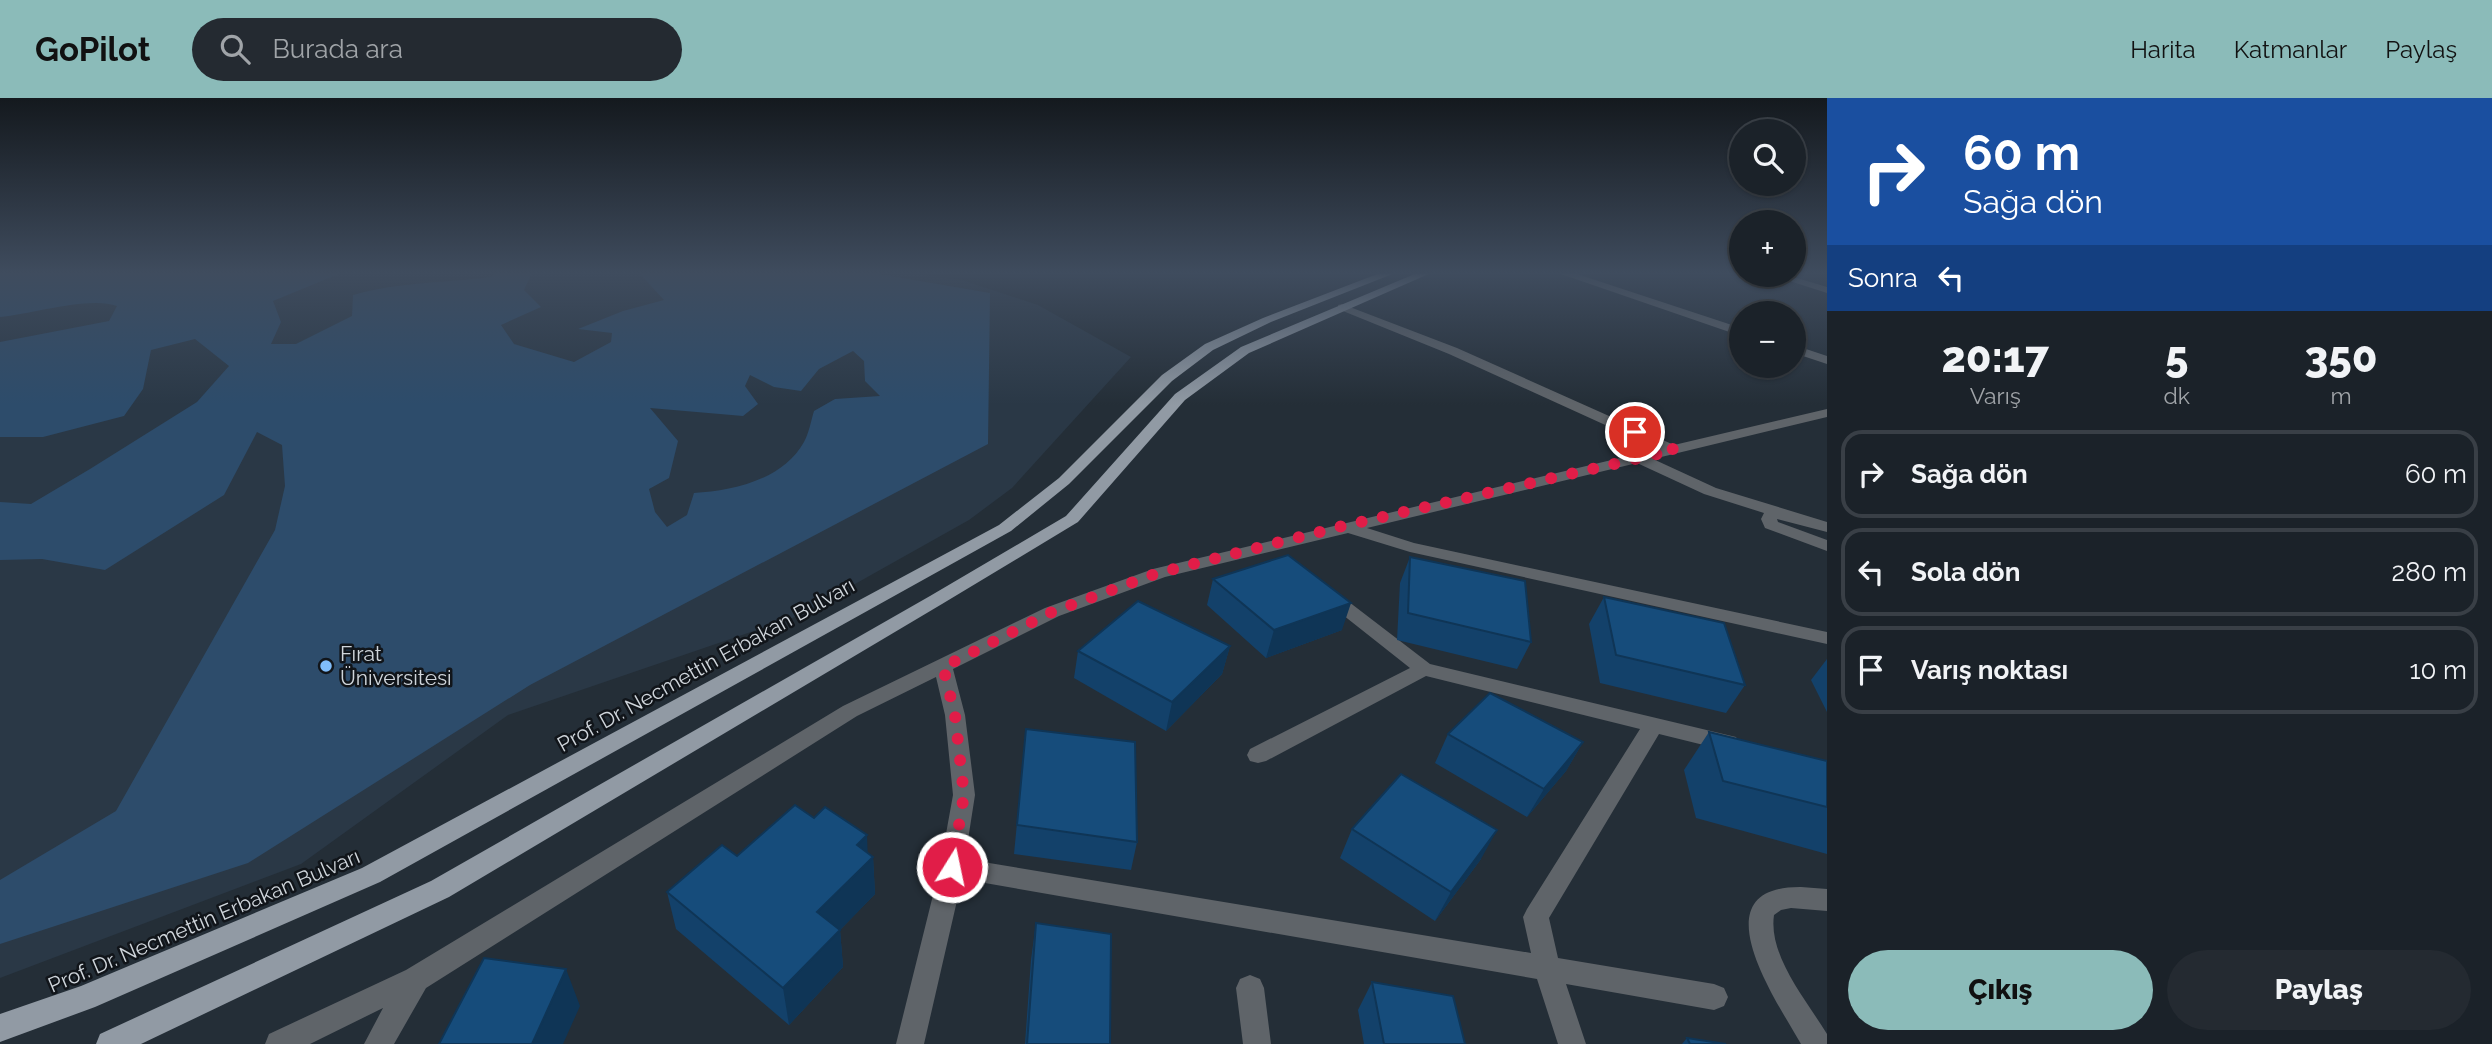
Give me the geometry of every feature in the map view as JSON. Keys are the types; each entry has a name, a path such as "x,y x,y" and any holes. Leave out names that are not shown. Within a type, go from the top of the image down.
{"main road":[{"name":"Prof. Dr. Necmettin Erbakan Bulvarı","path":"0,1028 85,998 371,875 1005,528 1064,481 1167,378 1209,347 1273,317"},
{"path":"110,1044 440,889 1072,519 1180,397 1245,350 1319,317"}],"street":[{"path":"1368,317 1453,351 1675,450"},
{"path":"1696,317 1729,328"},
{"path":"1806,353 1827,360"},
{"path":"279,1044 416,979 850,711 1052,612 1158,573 1343,526 1640,459 1827,413"},
{"path":"1640,459 1710,491 1827,527"},
{"path":"1773,511 1769,519 1772,525 1827,546"},
{"path":"1343,526 1410,547 1827,638"},
{"path":"1268,547 1289,564"},
{"path":"1320,588 1424,668 1747,747"},
{"path":"910,1044 952,867 964,795 955,715 943,667"},
{"path":"1258,755 1424,668"},
{"path":"1572,1044 1548,968 1536,917 1654,725"},
{"path":"952,867 1714,997"},
{"path":"1817,1044 1767,954 1760,929 1762,912 1771,903 1795,897 1827,900"},
{"path":"378,1044 416,979"},
{"path":"1250,988 1257,1044"}],"shaded area":[{"name":"Fırat Üniversitesi","path":"0,317 1060,317 1131,357 1012,488 969,520 798,616 508,715 301,864 0,978"},
{"name":"Fırat Üniversitesi","path":"111,317 279,317 281,322 271,344 296,344 350,317 518,317 501,325 514,344 574,362 611,342 612,333 578,329 608,317 990,317 988,444 530,685 248,863 0,944 0,880 116,811 275,530 285,486 282,445 257,432 224,495 105,570 42,559 0,560 0,502 31,504 90,469 197,402 229,366 195,339 151,350 143,389 124,416 43,437 0,437 0,342 109,321","holes":["853,351 864,361 865,381 880,396 835,399 814,411 804,442 783,466 740,486 694,493 687,515 667,527 655,512 649,489 669,478 678,441 650,408 743,416 758,404 745,386 750,375 774,387 801,391 819,369"]}],"building":[{"path":"1288,555 1351,603 1274,630 1213,579"},
{"path":"1410,557 1525,581 1531,642 1408,613"},
{"path":"1604,597 1724,623 1745,685 1616,655"},
{"path":"1138,601 1230,646 1172,702 1078,651"},
{"path":"1490,693 1583,742 1544,789 1448,734"},
{"path":"1026,729 1135,742 1137,842 1017,825"},
{"path":"1709,732 1827,761 1827,807 1723,781"},
{"path":"1401,774 1497,830 1451,892 1352,829"},
{"path":"795,805 814,818 825,807 867,835 857,845 873,857 817,912 840,930 783,988 667,892 722,845 737,856"},
{"path":"1036,923 1111,934 1110,1044 1027,1044"},
{"path":"484,958 566,969 532,1044 439,1044"},
{"path":"1372,982 1453,996 1465,1044 1384,1044"},
{"path":"1687,1038 1726,1044 1690,1044"}],"place":[{"name":"Fırat Üniversitesi","path":"326,666"}],"route":[{"path":"952,867 964,795 955,715 943,667 1052,612 1158,573 1343,526 1675,450 1635,432"}]}
